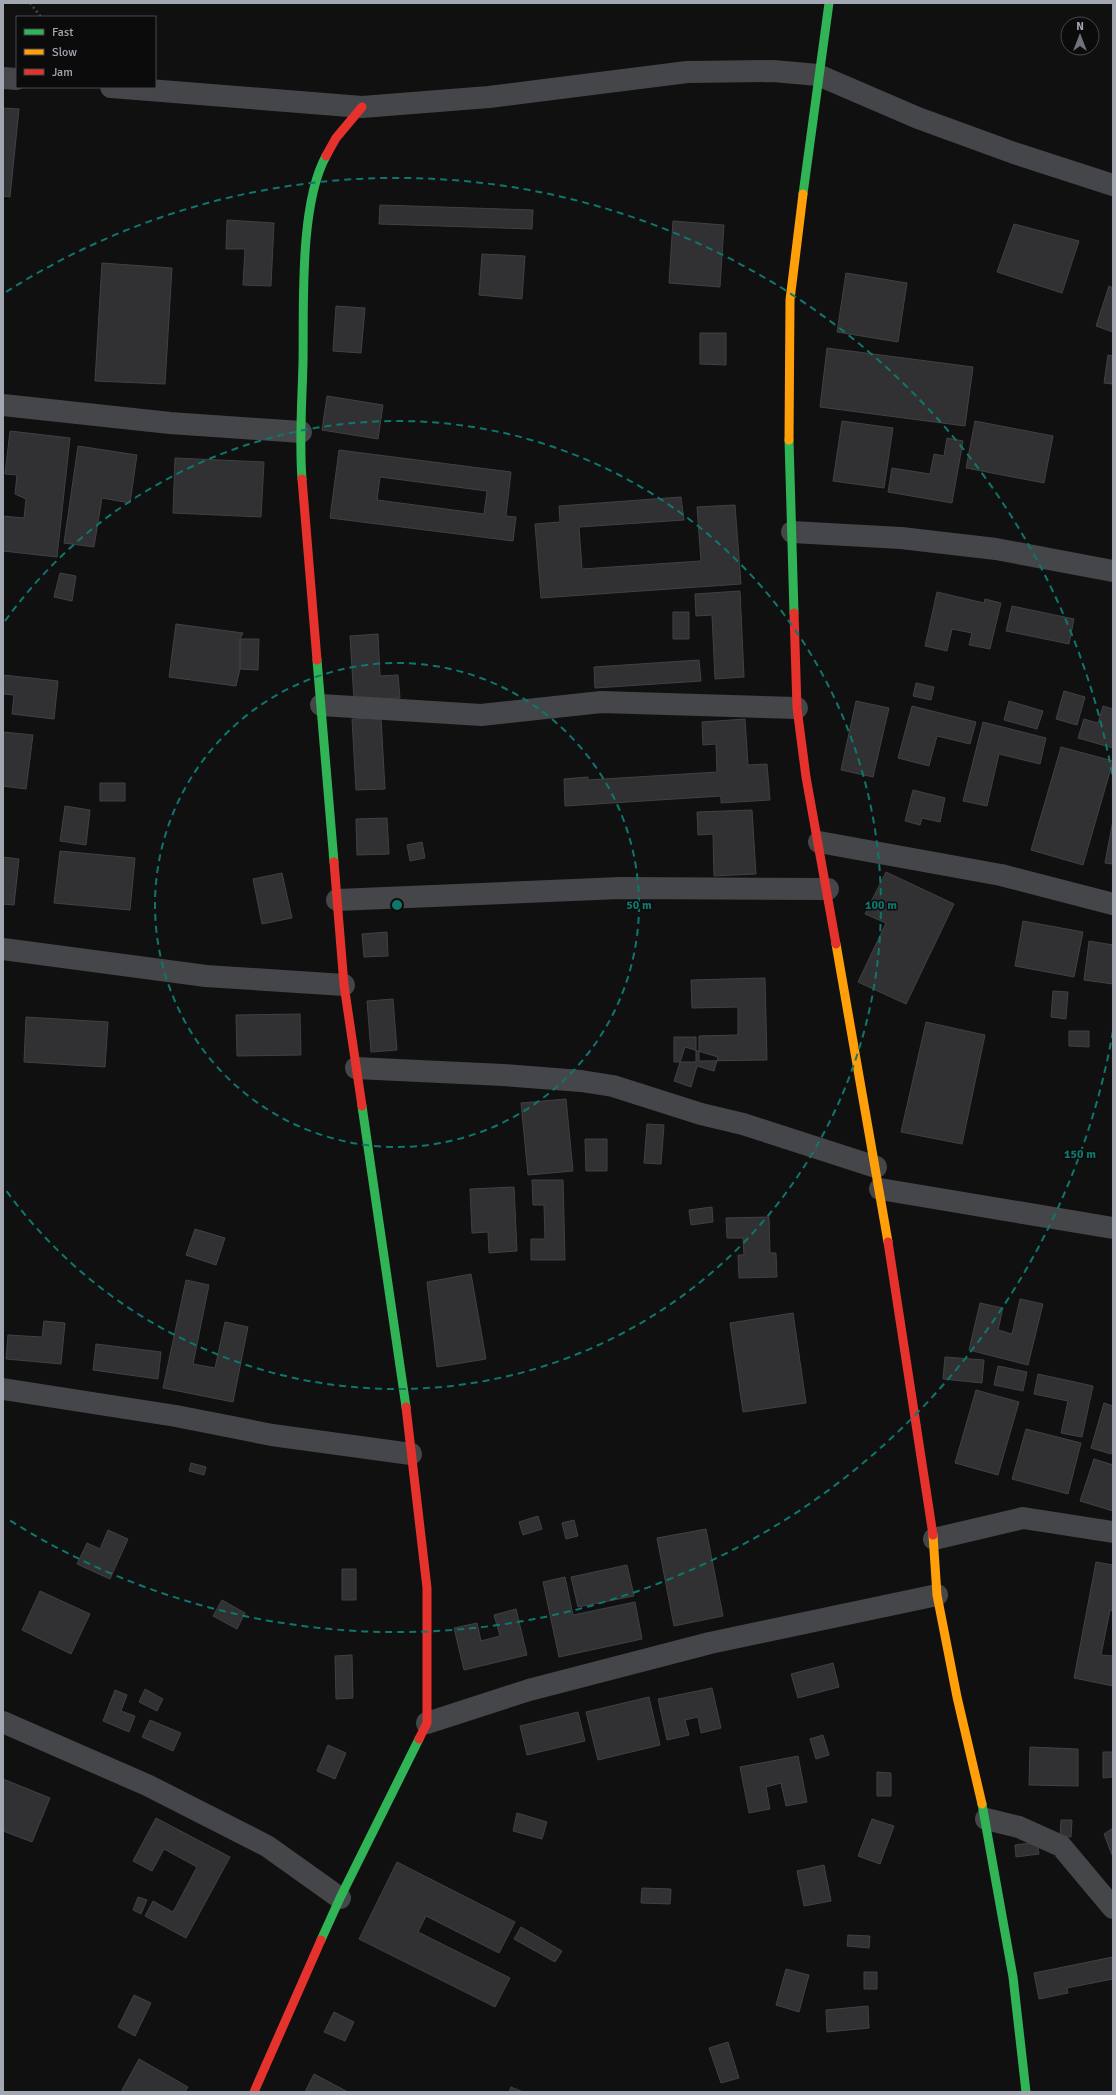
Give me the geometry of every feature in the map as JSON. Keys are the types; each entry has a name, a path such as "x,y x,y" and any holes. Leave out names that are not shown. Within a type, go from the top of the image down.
{"street":[{"path":"829,3 818,75 790,300 788,412 796,708 806,778 828,889 880,1189 934,1539 937,1596 957,1697 986,1819 1013,1977 1026,2092"},
{"path":"124,88 362,107 489,97 687,72 773,71 818,75 918,118 1014,153 1113,185"},
{"path":"3,78 16,79"},
{"path":"254,2092 340,1898 427,1724 427,1588 411,1454 344,985 301,464 305,252 311,203 320,165 336,138 362,107"},
{"path":"3,405 170,423 301,432"},
{"path":"792,532 901,538 988,548 1113,571"},
{"path":"321,705 481,715 601,702 796,708"},
{"path":"819,842 1001,875 1113,904"},
{"path":"337,900 620,888 828,889"},
{"path":"3,949 206,976 344,985"},
{"path":"356,1068 503,1075 581,1081 613,1086 701,1114 743,1124 876,1168"},
{"path":"880,1189 1113,1228"},
{"path":"3,1390 168,1415 272,1435 411,1454"},
{"path":"934,1539 1024,1518 1113,1532"},
{"path":"427,1724 529,1690 710,1643 937,1596"},
{"path":"3,1722 147,1785 267,1846 340,1898"},
{"path":"986,1819 1019,1827 1061,1846 1113,1908"}],"path":[{"path":"30,3 40,16"}],"building":[{"path":"3,108 19,109 10,197 3,196"},
{"path":"380,205 533,210 532,229 379,224"},
{"path":"227,220 274,223 271,286 243,285 245,249 226,249"},
{"path":"673,221 724,225 720,287 669,283"},
{"path":"1014,224 1079,241 1062,293 997,272"},
{"path":"482,254 525,256 522,299 479,295"},
{"path":"102,263 172,268 165,384 95,381"},
{"path":"846,273 907,283 898,342 837,332"},
{"path":"1109,286 1113,288 1113,332 1096,326"},
{"path":"336,306 365,308 361,353 333,351"},
{"path":"700,333 726,333 726,365 700,364"},
{"path":"827,348 973,367 965,426 820,407"},
{"path":"1108,355 1113,356 1113,384 1104,383"},
{"path":"327,396 383,405 378,439 322,430"},
{"path":"842,421 893,428 884,488 833,481"},
{"path":"975,421 1053,436 1044,483 966,468"},
{"path":"10,431 70,438 57,557 3,551 3,516 24,518 26,499 15,494 17,475 5,474"},
{"path":"947,438 963,441 952,503 888,492 892,468 930,474 934,454 944,456"},
{"path":"78,446 137,455 130,503 102,498 94,547 64,543"},
{"path":"339,450 511,472 506,516 516,517 513,541 330,518","holes":["380,477 487,491 484,514 377,500"]},
{"path":"175,458 264,462 261,517 173,513"},
{"path":"681,497 684,520 579,527 582,569 701,561 697,507 735,505 741,584 541,598 535,524 560,522 559,506"},
{"path":"60,573 76,576 72,601 54,597"},
{"path":"740,591 744,677 715,679 712,615 696,616 695,594"},
{"path":"937,592 984,603 985,599 1001,603 990,649 969,645 972,633 952,629 947,651 925,646"},
{"path":"1012,606 1074,619 1069,644 1006,631"},
{"path":"673,612 689,612 689,639 673,639"},
{"path":"176,624 243,633 240,639 240,669 236,686 169,677"},
{"path":"378,634 380,676 398,675 400,698 354,700 350,636"},
{"path":"240,639 259,639 258,670 240,669"},
{"path":"699,660 701,681 595,688 594,667"},
{"path":"3,675 58,681 54,719 12,714 14,695 3,694"},
{"path":"916,683 934,687 931,700 913,696"},
{"path":"1064,691 1085,697 1077,725 1056,719"},
{"path":"856,701 889,708 873,777 841,770"},
{"path":"1009,701 1043,711 1037,729 1004,720"},
{"path":"912,706 976,722 970,744 937,736 929,766 898,758"},
{"path":"1103,706 1113,709 1113,748 1078,738 1084,719 1098,723"},
{"path":"381,718 385,789 356,790 352,719"},
{"path":"745,719 748,765 767,764 770,800 721,803 721,796 565,806 564,779 588,777 588,780 717,772 716,744 703,745 702,722"},
{"path":"983,722 1046,738 1040,764 999,754 987,806 963,801"},
{"path":"3,732 33,735 26,789 3,786"},
{"path":"1061,747 1113,761 1083,865 1031,850"},
{"path":"100,783 125,783 125,801 100,801"},
{"path":"913,790 945,798 940,822 922,818 920,825 905,821"},
{"path":"65,806 90,810 86,845 60,841"},
{"path":"752,810 756,874 714,876 713,834 698,835 697,812"},
{"path":"387,818 389,854 357,855 356,819"},
{"path":"1113,820 1113,864 1105,863"},
{"path":"422,842 425,858 410,861 407,845"},
{"path":"60,851 135,858 130,910 54,903"},
{"path":"3,857 19,859 14,905 3,904"},
{"path":"886,872 954,904 906,1004 858,982 886,923 865,914"},
{"path":"282,873 292,918 262,924 253,879"},
{"path":"1023,921 1083,932 1074,977 1015,966"},
{"path":"387,932 388,956 364,957 362,934"},
{"path":"1089,941 1113,945 1113,984 1084,980"},
{"path":"765,978 767,1060 699,1061 699,1036 738,1035 738,1007 692,1008 691,980"},
{"path":"1053,991 1068,992 1066,1019 1051,1017"},
{"path":"393,999 397,1050 371,1052 367,1001"},
{"path":"300,1014 301,1055 237,1056 236,1015"},
{"path":"26,1017 108,1022 105,1067 24,1062"},
{"path":"926,1022 985,1035 962,1144 901,1132"},
{"path":"1069,1031 1089,1031 1089,1047 1069,1046"},
{"path":"674,1037 696,1037 696,1062 674,1062"},
{"path":"685,1047 718,1057 714,1071 697,1066 691,1087 674,1081"},
{"path":"566,1099 573,1171 528,1175 521,1103"},
{"path":"647,1124 664,1125 661,1164 644,1163"},
{"path":"585,1139 607,1139 607,1171 586,1171"},
{"path":"532,1180 563,1180 565,1260 531,1260 531,1239 545,1239 544,1205 533,1205"},
{"path":"514,1187 517,1251 489,1253 488,1232 472,1233 470,1189"},
{"path":"712,1207 713,1222 691,1225 689,1210"},
{"path":"769,1217 770,1253 776,1253 777,1277 739,1278 738,1255 744,1255 743,1238 727,1238 726,1218"},
{"path":"195,1229 225,1238 216,1265 186,1255"},
{"path":"471,1274 486,1359 437,1367 427,1282"},
{"path":"186,1280 209,1285 193,1364 215,1368 225,1322 248,1327 233,1402 163,1388"},
{"path":"1020,1299 1043,1304 1028,1365 969,1350 980,1303 1003,1308 998,1330 1012,1334"},
{"path":"793,1313 806,1403 743,1412 730,1323"},
{"path":"44,1321 65,1323 61,1364 6,1359 8,1335 42,1337"},
{"path":"96,1344 161,1352 158,1379 93,1370"},
{"path":"945,1357 984,1360 982,1383 943,1379"},
{"path":"998,1366 1027,1372 1023,1391 994,1385"},
{"path":"1038,1374 1093,1386 1082,1437 1061,1433 1068,1401 1034,1394"},
{"path":"976,1390 1019,1402 998,1475 955,1463"},
{"path":"1104,1403 1113,1406 1113,1447 1111,1454 1091,1448"},
{"path":"1026,1429 1081,1443 1068,1494 1012,1479"},
{"path":"1094,1459 1113,1465 1113,1511 1080,1501"},
{"path":"191,1463 206,1467 204,1475 189,1471"},
{"path":"538,1516 542,1529 523,1535 519,1522"},
{"path":"574,1520 578,1536 566,1539 562,1523"},
{"path":"706,1529 723,1616 674,1626 657,1538"},
{"path":"108,1530 128,1539 110,1579 77,1564 87,1543 100,1549"},
{"path":"1096,1562 1113,1565 1113,1611 1110,1610 1101,1655 1113,1656 1113,1686 1074,1678"},
{"path":"627,1565 634,1596 578,1607 571,1577"},
{"path":"342,1569 356,1569 356,1600 342,1600"},
{"path":"565,1577 573,1615 635,1602 642,1639 559,1657 543,1582"},
{"path":"40,1591 90,1614 71,1654 22,1630"},
{"path":"222,1600 245,1613 237,1629 213,1616"},
{"path":"516,1609 527,1655 464,1670 454,1628 477,1623 481,1641 500,1636 494,1615"},
{"path":"352,1655 353,1698 336,1699 335,1656"},
{"path":"833,1663 839,1687 798,1698 791,1674"},
{"path":"712,1688 721,1728 701,1733 698,1717 685,1720 689,1735 667,1740 658,1699"},
{"path":"145,1689 163,1699 157,1711 139,1702"},
{"path":"115,1690 127,1695 121,1711 135,1716 129,1732 103,1721"},
{"path":"649,1697 660,1745 598,1760 586,1712"},
{"path":"578,1712 585,1741 527,1755 520,1726"},
{"path":"150,1720 181,1733 173,1751 142,1737"},
{"path":"823,1735 829,1755 816,1759 810,1739"},
{"path":"328,1745 346,1753 335,1779 317,1771"},
{"path":"1030,1747 1078,1749 1078,1786 1029,1785"},
{"path":"1103,1752 1113,1752 1113,1777 1103,1778"},
{"path":"798,1756 807,1802 786,1806 781,1783 766,1787 770,1809 749,1813 740,1767"},
{"path":"877,1772 891,1773 891,1796 877,1796"},
{"path":"3,1779 50,1798 32,1842 3,1831"},
{"path":"517,1813 547,1822 542,1839 513,1831"},
{"path":"156,1818 230,1857 186,1938 145,1916 153,1901 173,1912 197,1867 164,1849 152,1871 133,1861"},
{"path":"872,1819 894,1826 880,1864 858,1856"},
{"path":"1061,1820 1072,1820 1071,1837 1060,1836"},
{"path":"1113,1828 1113,1854 1112,1855 1104,1834"},
{"path":"1037,1842 1039,1854 1016,1857 1015,1845"},
{"path":"397,1862 515,1922 499,1953 426,1916 418,1932 510,1978 495,2007 359,1939"},
{"path":"824,1865 831,1901 804,1906 797,1871"},
{"path":"642,1888 671,1889 670,1904 641,1903"},
{"path":"138,1897 147,1900 141,1914 133,1910"},
{"path":"521,1927 562,1951 555,1962 514,1939"},
{"path":"848,1935 870,1936 869,1948 847,1946"},
{"path":"1113,1957 1113,1979 1067,1988 1068,1993 1039,1999 1034,1973"},
{"path":"786,1969 809,1975 799,2012 776,2005"},
{"path":"864,1972 877,1972 877,1989 864,1989"},
{"path":"134,1995 151,2003 135,2036 118,2027"},
{"path":"868,2006 869,2028 827,2032 826,2010"},
{"path":"334,2012 354,2022 345,2041 324,2032"},
{"path":"728,2042 739,2078 721,2083 709,2048"},
{"path":"139,2059 188,2087 185,2092 121,2092"},
{"path":"314,2074 348,2092 305,2092"},
{"path":"511,2087 523,2092 509,2092"}],"traffic: fast":[{"path":"803,194 829,3"},
{"path":"302,479 301,436 304,286 307,228 311,201 317,177 326,156"},
{"path":"789,440 794,613"},
{"path":"317,660 334,862"},
{"path":"362,1106 406,1407"},
{"path":"321,1940 340,1898 419,1739"},
{"path":"982,1804 1013,1977 1026,2092"}],"traffic: slow":[{"path":"789,440 790,300 803,194"},
{"path":"836,944 888,1242"},
{"path":"933,1535 937,1595 957,1697 982,1804"}],"traffic: jam":[{"path":"326,156 336,138 362,107"},
{"path":"302,479 317,660"},
{"path":"794,613 797,708 806,777 836,944"},
{"path":"334,862 344,985 362,1106"},
{"path":"888,1242 933,1535"},
{"path":"406,1407 427,1588 427,1723 419,1739"},
{"path":"254,2092 321,1940"}]}
